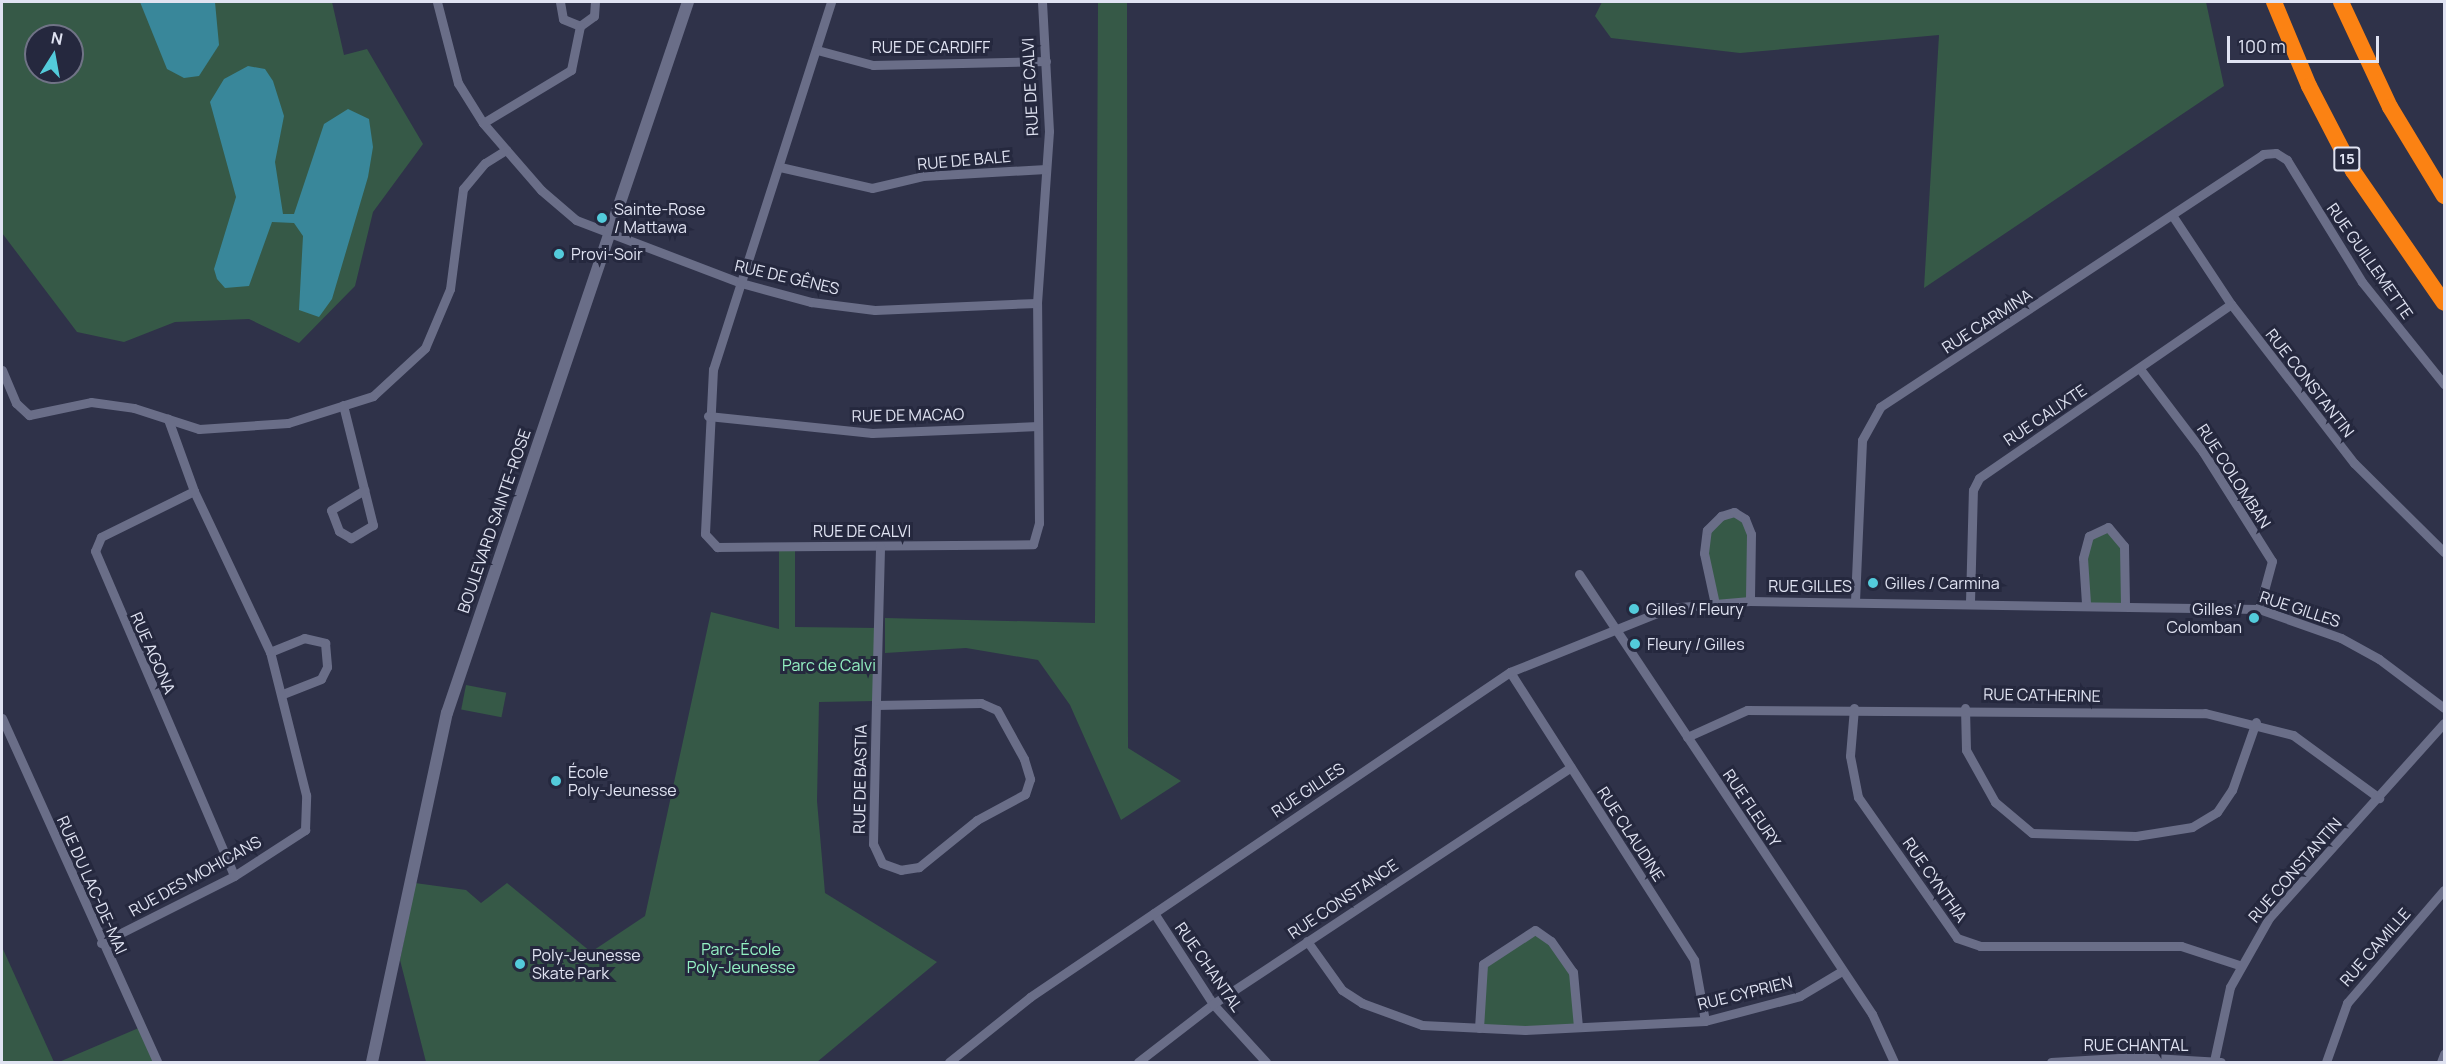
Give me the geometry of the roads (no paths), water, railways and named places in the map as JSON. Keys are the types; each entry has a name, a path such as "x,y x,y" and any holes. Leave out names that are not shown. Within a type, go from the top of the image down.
{"highway":[{"name":"15","path":"2274,2 2349,163 2445,303"},
{"path":"2341,2 2390,107 2445,196"}],"street":[{"name":"RUE DE GÊNES","path":"437,2 452,68 483,123 561,210 609,236 741,283 811,302 875,309 1037,303"},
{"path":"560,2 563,19 580,26"},
{"path":"483,123 571,70 580,26 594,16 595,2"},
{"name":"BOULEVARD SAINTE-ROSE","path":"372,1062 447,713 688,2"},
{"name":"RUE DE CALVI","path":"831,2 780,166 712,369 708,416 705,534 710,543 717,547 1033,544 1039,523 1037,303 1046,169 1046,61 1042,2"},
{"name":"RUE DE CARDIFF","path":"817,50 873,65 1046,61"},
{"path":"2,370 16,404 29,416 91,402 168,419 199,429 234,430 288,423 373,396 425,348 450,289 463,189 484,163 506,150"},
{"name":"RUE CARMINA","path":"1855,601 1862,440 1880,407 2257,158 2276,153"},
{"name":"RUE GUILLEMETTE","path":"2276,153 2287,160 2362,282 2445,384"},
{"name":"RUE DE BALE","path":"780,166 872,188 924,176 1046,169"},
{"name":"RUE CONSTANTIN","path":"2172,215 2231,304 2354,463 2445,552"},
{"name":"RUE CALIXTE","path":"1970,602 1973,490 1979,478 2231,304"},
{"name":"RUE COLOMBAN","path":"2140,369 2203,452 2272,561 2259,609"},
{"path":"343,405 373,525 351,538 339,531 331,510 364,490"},
{"name":"RUE DE MACAO","path":"708,416 872,433 1038,426"},
{"name":"RUE DES MOHICANS","path":"101,943 234,876 305,830 306,795 283,694 270,652 194,491 168,419"},
{"name":"RUE AGONA","path":"194,491 101,537 95,551 234,876"},
{"name":"RUE GILLES","path":"1715,604 1704,552 1707,530 1721,516 1734,512 1745,519 1751,534 1750,601"},
{"path":"2086,603 2083,558 2089,536 2108,527 2124,546 2125,604"},
{"name":"RUE DE BASTIA","path":"876,705 981,704 997,710 1024,759 1030,779 1025,794 977,820 919,867 901,870 882,863 873,844 876,705 880,546"},
{"name":"RUE FLEURY","path":"1579,574 1872,1014 1894,1062"},
{"name":"RUE GILLES","path":"949,1062 1030,997 1510,672 1614,626 1669,608 1750,601 1855,601 2086,603 2259,609 2342,638 2379,658 2445,708"},
{"path":"270,652 304,638 325,643 327,667 321,679 283,694"},
{"name":"RUE CLAUDINE","path":"1510,672 1694,960 1705,1021"},
{"name":"RUE CYNTHIA","path":"1854,708 1850,756 1858,796 1957,938 1980,946 2181,946 2239,964"},
{"path":"1965,708 1966,750 1995,802 2032,833 2136,836 2192,826 2217,812 2232,790 2256,722"},
{"name":"RUE CATHERINE","path":"1687,737 1747,710 1965,708 2205,713 2256,722 2293,735 2379,798"},
{"name":"RUE DU LAC-DE-MAI","path":"2,718 101,943 157,1062"},
{"name":"RUE CONSTANTIN","path":"2217,1062 2239,964 2269,918 2445,723"},
{"name":"RUE CONSTANCE","path":"1138,1062 1213,1004 1571,767"},
{"name":"RUE CAMILLE","path":"2325,1062 2347,1003 2445,890"},
{"name":"RUE CHANTAL","path":"1154,913 1213,1004 1266,1062"},
{"path":"1479,1028 1483,964 1535,930 1551,941 1573,972 1578,1027"},
{"name":"RUE CYPRIEN","path":"1307,941 1323,969 1362,1003 1422,1025 1479,1028 1578,1027 1705,1021 1800,996 1842,971"},
{"path":"2441,1062 2445,1054"},
{"name":"RUE CHANTAL","path":"2051,1062 2136,1057 2217,1062"}],"water":[{"path":"140,2 215,2 219,45 199,76 184,78 167,69"},
{"path":"248,66 265,69 273,81 284,116 275,162 283,214 294,214 324,124 348,109 369,119 373,147 368,177 332,299 319,317 299,310 303,236 294,223 272,222 249,286 225,288 217,279 214,269 236,197 210,102 224,79"}],"place":[{"name":"Sainte-Rose / Mattawa","path":"602,218"},
{"name":"Provi-Soir","path":"559,254"},
{"name":"Gilles / Carmina","path":"1873,583"},
{"name":"Gilles / Fleury","path":"1634,609"},
{"name":"Gilles / Colomban","path":"2254,618"},
{"name":"Fleury / Gilles","path":"1635,644"},
{"name":"École Poly-Jeunesse","path":"556,781"},
{"name":"Poly-Jeunesse Skate Park","path":"520,964"}],"park label":[{"name":"Parc de Calvi","path":"829,665"},
{"name":"Parc-École Poly-Jeunesse","path":"741,958"}]}
